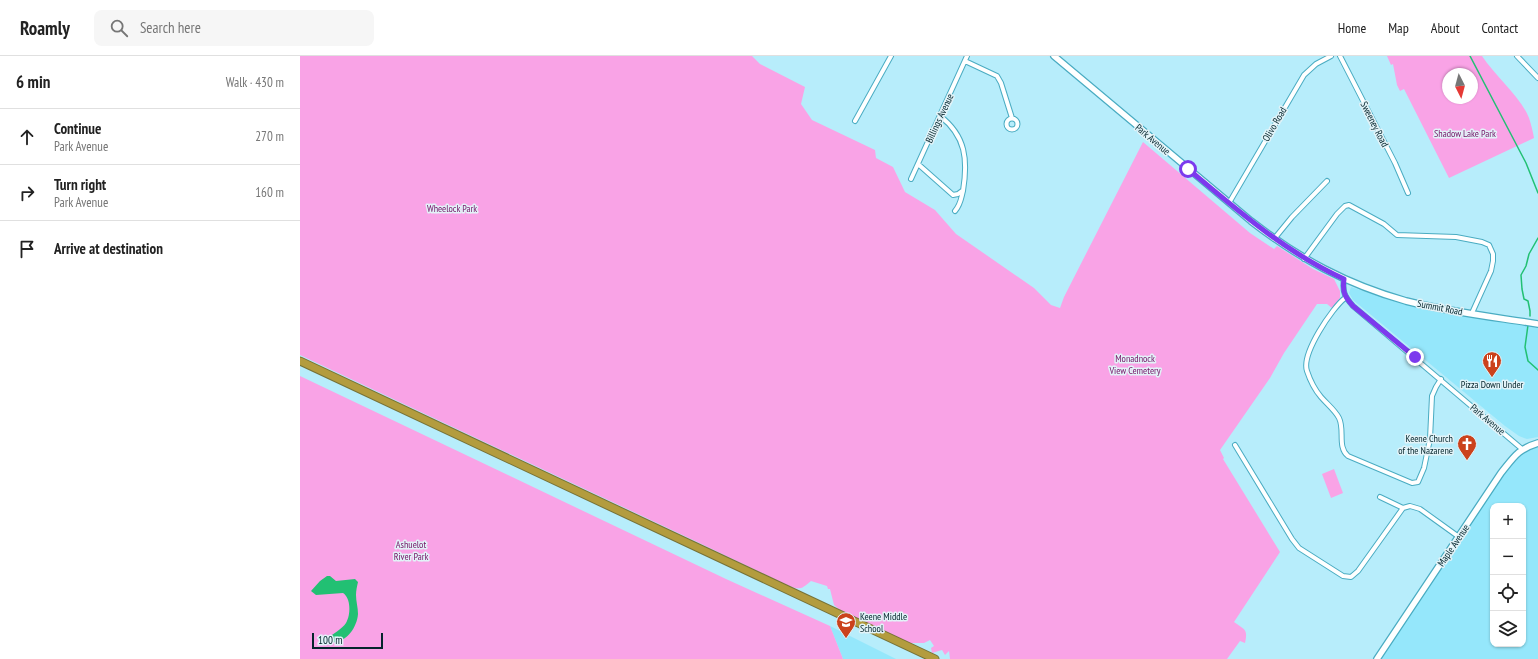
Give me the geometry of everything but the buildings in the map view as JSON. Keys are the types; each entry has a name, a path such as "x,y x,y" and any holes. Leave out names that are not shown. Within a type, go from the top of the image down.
{"highway":[{"path":"300,361 935,659"}],"street":[{"path":"855,121 890,56"},
{"name":"Billings Avenue","path":"911,179 967,56"},
{"name":"Olivo Road","path":"1229,203 1304,75 1316,64 1331,56"},
{"name":"Sweeney Road","path":"1340,56 1395,163 1408,193"},
{"path":"1519,57 1525,56"},
{"name":"Park Avenue","path":"1057,57 1229,203 1274,239 1304,259 1344,279"},
{"path":"1519,57 1538,78"},
{"path":"965,62 997,76 1001,83 1012,118"},
{"path":"940,116 955,129 966,161 966,171 961,201 956,210"},
{"path":"918,164 953,195 962,191"},
{"path":"1274,239 1292,217 1327,181"},
{"path":"1304,259 1337,214 1345,206 1349,205 1384,224 1397,235 1444,236 1482,242 1489,245 1492,249 1493,261 1491,271 1472,313"},
{"path":"1344,279 1343,293 1346,298 1339,303 1316,336 1306,362 1306,367 1307,372 1320,396 1339,417 1342,427 1344,451 1348,456 1412,483 1418,482 1424,468 1430,443 1432,396 1441,379"},
{"name":"Summit Road","path":"1344,279 1407,301 1538,324"},
{"name":"Park Avenue","path":"1346,298 1353,306 1522,448"},
{"name":"Maple Avenue","path":"1377,659 1501,473 1522,448 1538,442"},
{"path":"1235,445 1299,548 1343,576 1351,577 1358,571 1403,508 1410,506 1420,509 1458,537"},
{"path":"1380,497 1403,508"}],"shaded area":[{"path":"1351,287 1397,302 1440,312 1538,328 1538,437 1527,439 1519,436 1505,426 1353,300 1349,293"},
{"path":"1538,446 1538,659 1381,659 1510,465 1520,454"},
{"path":"327,576 330,576 336,581 355,579 358,582 356,595 358,614 355,625 353,630 345,638 335,642 329,642 328,638 340,629 348,620 349,603 346,595 343,593 316,595 311,591"},
{"name":"Keene Middle School","path":"830,626 896,659 843,659"}],"green space":[{"path":"300,56 752,56 760,64 805,87 801,104 812,120 875,150 876,158 893,167 905,192 935,210 956,234 1034,288 1051,305 1060,308 1064,297 1143,142 1250,233 1274,249 1277,246 1313,269 1334,279 1340,291 1340,298 1332,308 1327,304 1317,304 1284,353 1270,378 1220,450 1224,458 1223,459 1280,552 1234,622 1245,630 1245,643 1240,641 1227,659 950,659 949,651 945,655 942,650 932,653 931,648 934,646 930,640 924,643 909,643 840,610 834,605 830,589 828,589 827,586 811,581 802,588 794,588 787,585 300,355"},
{"name":"Shadow Lake Park","path":"1387,56 1482,56 1487,64 1520,102 1530,120 1534,138 1449,178 1404,89 1400,91 1397,85 1393,64 1391,65"},
{"name":"Ashuelot River Park","path":"300,376 726,579 830,626 843,659 300,659"},
{"path":"1334,469 1343,493 1331,498 1322,474"}],"waterway":[{"path":"1470,56 1526,163 1538,193"},
{"path":"1530,316 1528,301 1524,299 1521,275 1526,266 1529,254 1538,238"},
{"path":"1528,325 1525,347 1528,361 1538,370"}],"place":[{"name":"Pizza Down Under","path":"1492,378"},
{"name":"Keene Church of the Nazarene","path":"1467,461"},
{"name":"Keene Middle School","path":"846,639"}],"route":[{"path":"1188,169 1274,239 1304,259 1344,279 1343,293 1353,306 1415,357"}],"park label":[{"name":"Wheelock Park","path":"452,208"},
{"name":"Monadnock View Cemetery","path":"1135,364"}]}
